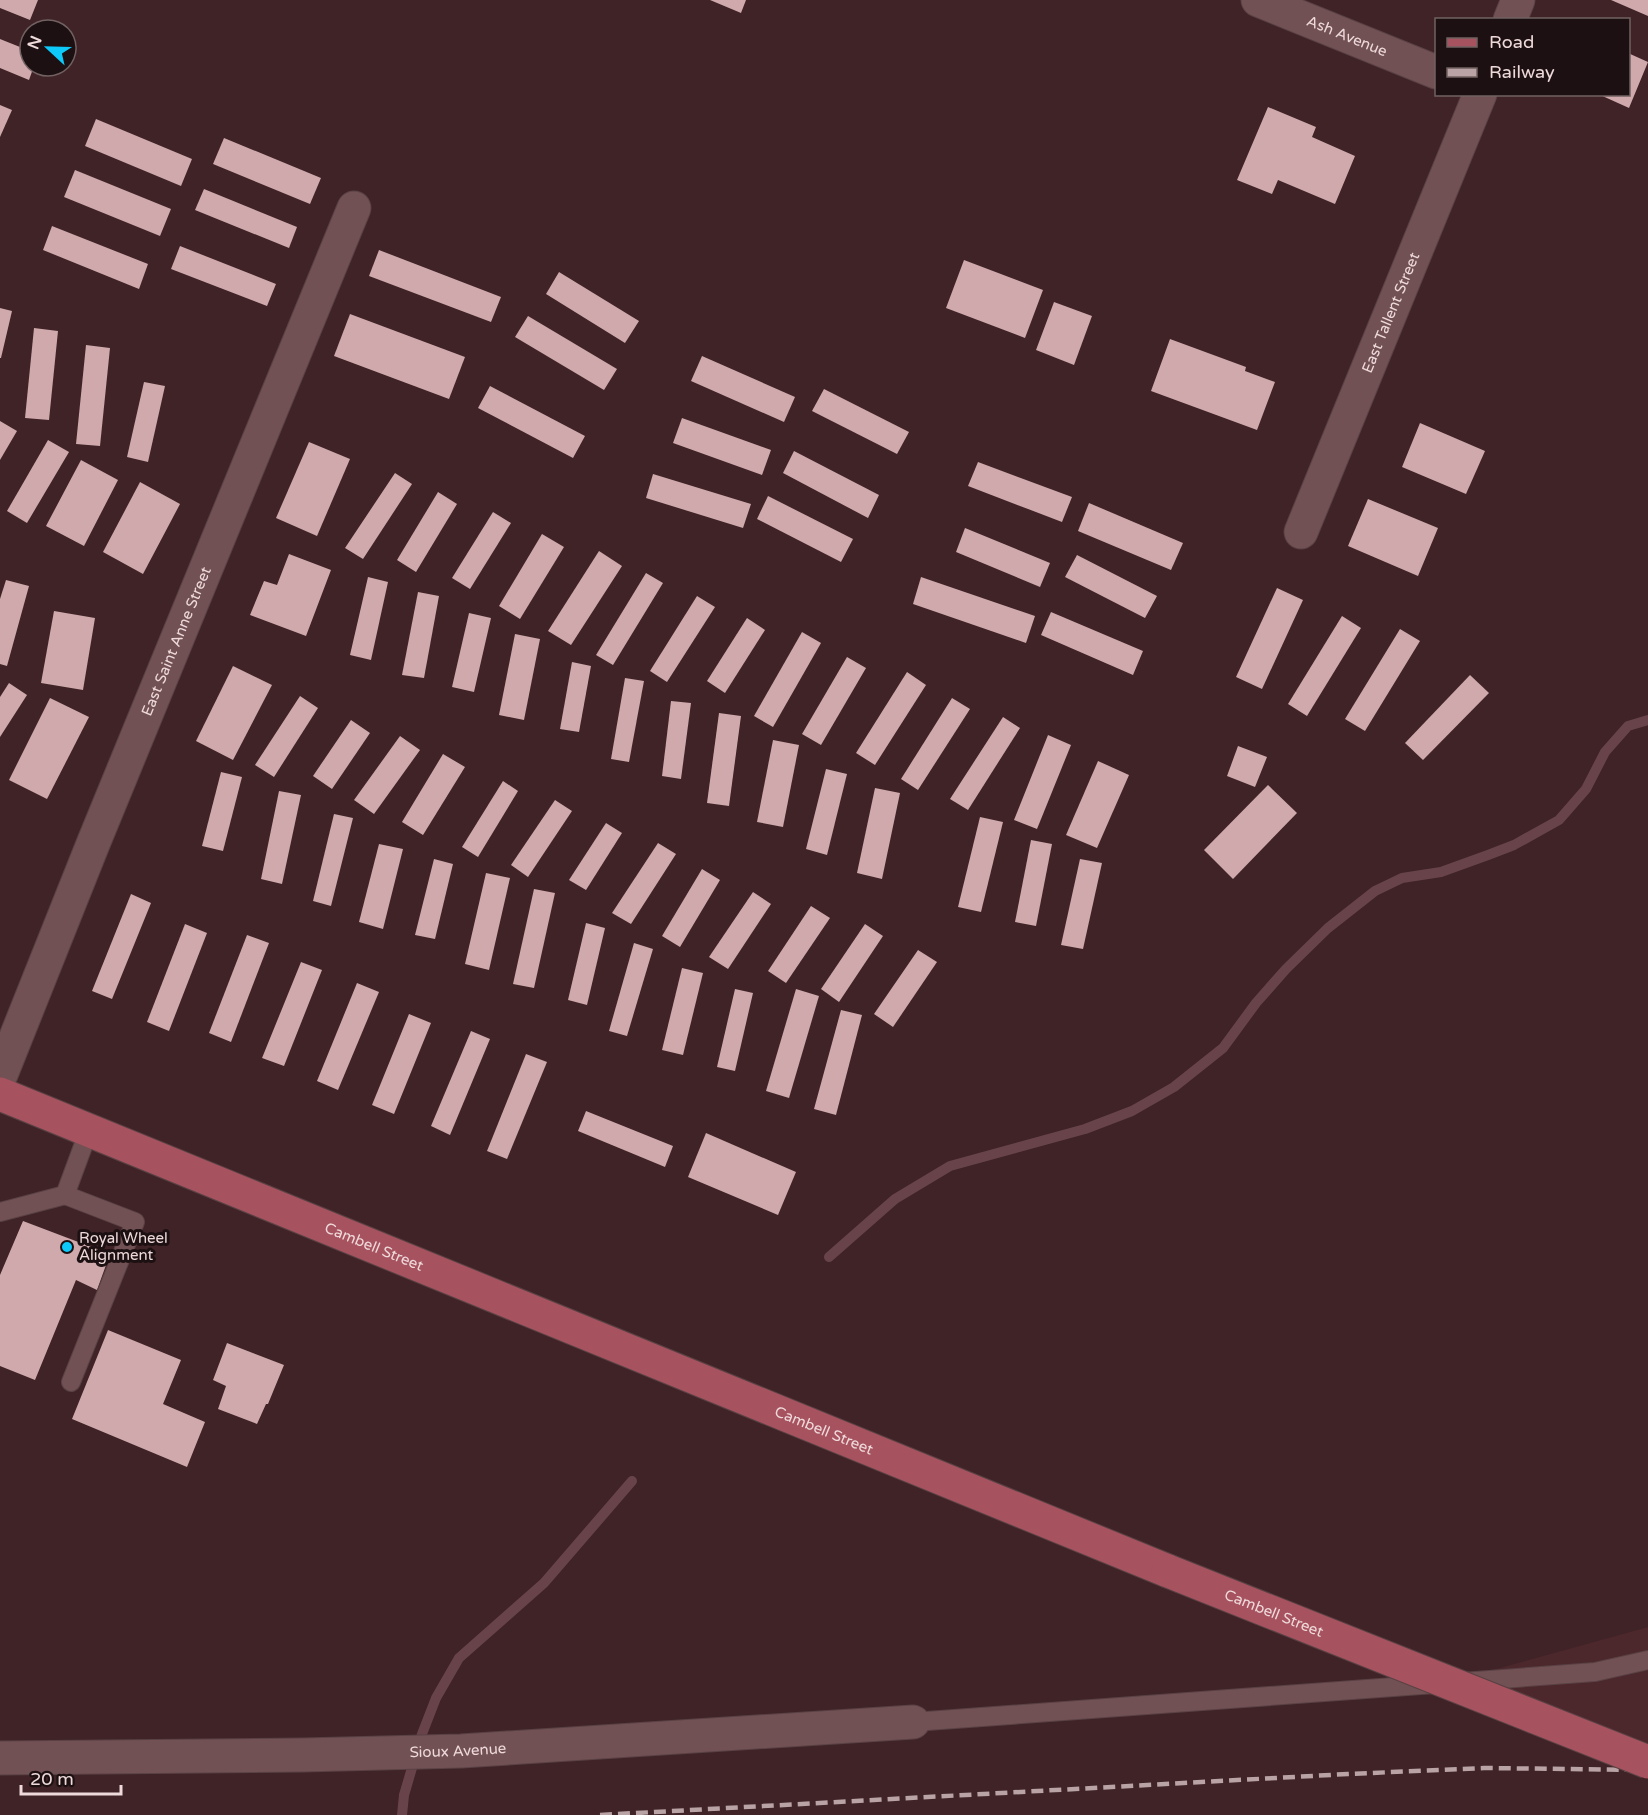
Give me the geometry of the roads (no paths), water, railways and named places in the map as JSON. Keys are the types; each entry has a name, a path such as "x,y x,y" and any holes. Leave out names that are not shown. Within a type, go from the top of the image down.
{"main road":[{"name":"Cambell Street","path":"0,1094 1168,1571 1648,1762"}],"street":[{"name":"Ash Avenue","path":"1258,0 1435,71"},
{"path":"1511,18 1518,0"},
{"name":"East Tallent Street","path":"1301,532 1479,96"},
{"name":"East Saint Anne Street","path":"0,1077 354,208"},
{"name":"Sioux Avenue","path":"0,1758 461,1751 913,1722"}],"lane":[{"path":"65,1196 89,1130"},
{"path":"0,1212 65,1196 135,1222 71,1382"},
{"path":"913,1722 1596,1672 1648,1660"}],"waterway":[{"path":"829,1257 895,1199 950,1166 1085,1129 1132,1111 1174,1087 1223,1048 1256,1003 1286,969 1328,928 1375,891 1402,878 1441,872 1514,845 1559,820 1586,789 1605,752 1628,726 1648,720"},
{"path":"402,1815 404,1795 422,1734 436,1698 459,1658 544,1583 632,1481"}],"railway":[{"path":"600,1815 1484,1768 1648,1770"}],"place":[{"name":"Royal Wheel Alignment","path":"67,1247"}]}
